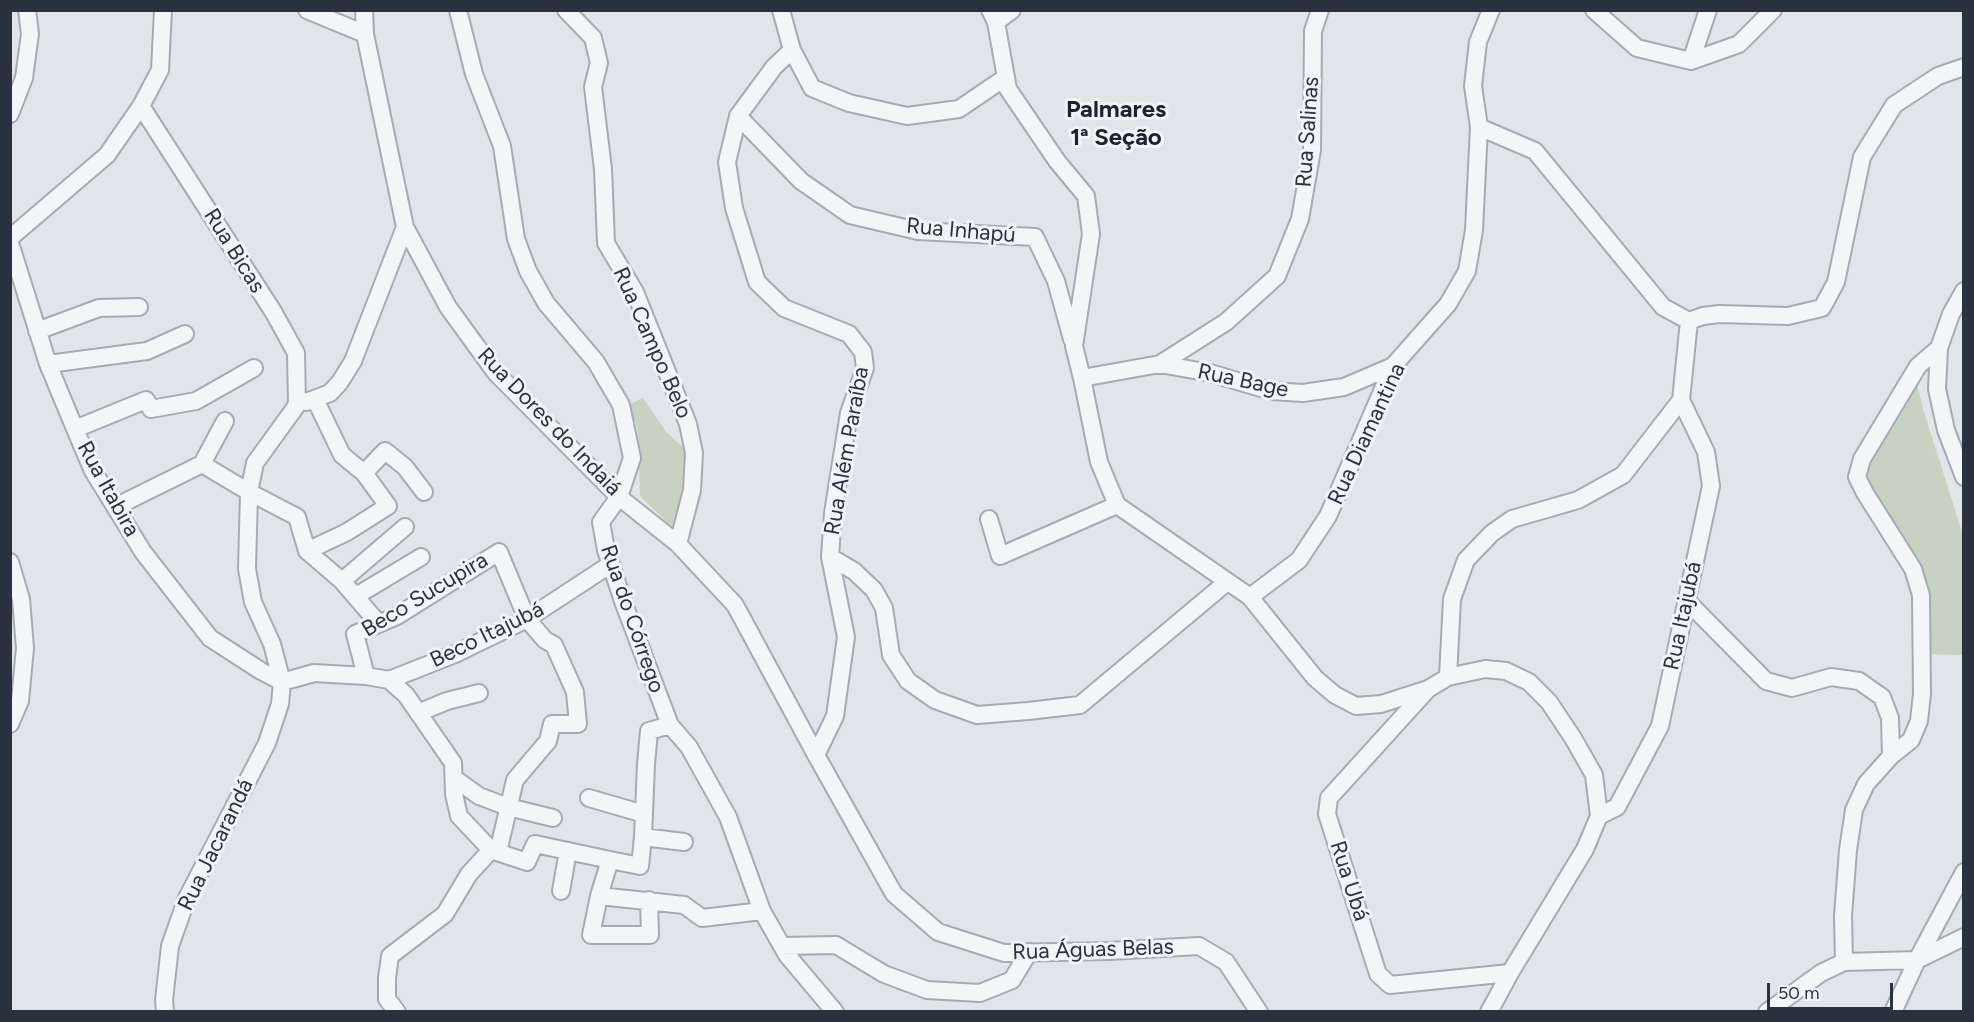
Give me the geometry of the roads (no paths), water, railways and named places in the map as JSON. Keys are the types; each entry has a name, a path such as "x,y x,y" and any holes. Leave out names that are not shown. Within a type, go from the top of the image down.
{"street":[{"path":"10,114 24,78 30,34 27,10"},
{"path":"10,238 107,155 141,106 160,70 163,10"},
{"path":"307,10 365,34 364,10"},
{"name":"Rua do Córrego","path":"458,10 474,74 502,146 516,239 528,271 546,303 596,362 621,405 632,458 619,496 601,522 606,550 624,604 670,725 689,747 728,818 762,910 787,955 835,1011"},
{"name":"Rua Campo Belo","path":"566,10 593,38 599,63 593,87 603,169 606,243 635,292 688,424 694,453 692,490 678,544"},
{"path":"781,10 792,50 812,88 849,103 907,116 959,109 1006,77"},
{"path":"1012,10 993,16 1008,89 1057,161 1086,196 1091,234 1074,346 1099,462 1117,505 1250,597 1316,678 1335,695 1356,706 1382,704 1428,689 1448,677 1485,669 1506,671 1529,682 1549,702 1594,775 1599,816 1585,849 1489,1011"},
{"name":"Rua Salinas","path":"1082,378 1160,364 1226,322 1277,276 1300,219 1306,184 1311,150 1313,31 1320,10"},
{"name":"Rua Diamantina","path":"1250,597 1299,560 1328,516 1393,366 1448,304 1467,271 1474,230 1479,127 1473,86 1478,42 1491,10"},
{"path":"1594,10 1637,48 1691,61 1739,44 1773,10"},
{"path":"1691,61 1708,10"},
{"name":"Rua Dores do Indaiá","path":"365,34 405,227 447,307 496,373 619,496 678,544 735,605 816,755"},
{"name":"Rua Além Paraíba","path":"792,50 774,67 738,116 727,162 734,208 757,282 784,308 849,334 863,352 865,368 849,413 833,513 830,557 846,637 835,716 816,755"},
{"path":"1479,127 1535,151 1663,307 1689,321 1719,314 1788,316 1822,308 1836,282 1862,157 1894,105 1938,76 1964,67"},
{"name":"Rua Bicas","path":"141,106 268,304 296,353 297,405"},
{"name":"Rua Inhapú","path":"738,116 801,181 850,215 918,231 1035,237 1056,281 1074,346"},
{"path":"405,227 353,361 340,382 330,393 297,405 255,464 249,492 247,569 253,602 272,645 282,682 314,673 366,676 389,680 406,695 453,763 454,794 459,816 495,851 527,862 534,844 640,866 649,731 670,725"},
{"name":"Rua Itabira","path":"10,243 48,364 93,471 115,507 143,552 210,638 282,682"},
{"path":"1964,291 1951,314 1939,348 1937,389 1946,430 1964,477"},
{"path":"37,331 99,308 139,307"},
{"path":"1448,677 1452,599 1466,560 1492,533 1512,519 1578,500 1623,475 1681,400 1689,321"},
{"path":"48,364 147,351 185,334"},
{"path":"1844,962 1843,916 1848,850 1854,810 1866,783 1891,756 1911,740 1920,721 1922,694 1921,595 1913,568 1864,493 1857,477 1862,459 1918,366 1939,348"},
{"name":"Rua Bage","path":"1160,364 1210,373 1270,391 1303,393 1344,387 1393,366"},
{"path":"75,429 146,400 151,409 196,401 254,368"},
{"path":"307,551 347,532 388,506 364,474 342,454 315,399"},
{"name":"Rua Itajubá","path":"1599,816 1617,807 1660,726 1710,486 1706,452 1681,400"},
{"path":"115,507 202,464 225,421"},
{"path":"364,474 385,451 405,467 424,492"},
{"path":"202,464 297,517 307,551 342,581 379,624"},
{"path":"989,519 1000,556 1117,505"},
{"path":"342,581 405,527"},
{"name":"Beco Sucupira","path":"366,676 355,634 397,616 499,552 527,620"},
{"name":"Beco Sucupira","path":"356,596 422,557"},
{"path":"830,557 854,571 874,590 884,608 891,655 908,681 935,700 977,715 1080,705 1227,582"},
{"path":"10,562 21,599 25,648 20,702 10,724"},
{"name":"Beco Itajubá","path":"389,680 455,654 527,620 611,564"},
{"path":"1686,600 1766,681 1792,688 1831,677 1859,681 1882,697 1890,718 1891,756"},
{"path":"397,1011 387,999 390,956 445,914 469,874 495,851 514,780 548,741 552,724 578,724 575,692 554,645 545,640 527,620"},
{"name":"Rua Jacarandá","path":"165,1011 164,1000 170,946 186,898 267,743 280,704 282,682"},
{"name":"Rua Ubá","path":"1428,689 1329,798 1327,814 1378,974 1390,985 1510,973"},
{"path":"418,713 447,701 478,693"},
{"name":"Rua Águas Belas","path":"816,755 894,894 938,932 1004,953 1199,946 1226,962 1258,1011"},
{"path":"454,778 478,796 508,807 554,818"},
{"path":"590,798 644,814"},
{"path":"643,837 684,842"},
{"path":"561,891 568,851"},
{"path":"610,860 599,896 591,935 650,935 649,900"},
{"path":"1893,1011 1917,960 1964,872"},
{"path":"599,896 684,905 702,918 762,910"},
{"path":"1767,1011 1821,973 1844,962 1917,960 1964,937"},
{"path":"782,946 836,945 884,974 927,990 980,993 1012,980 1029,952"}],"district":[{"name":"Palmares 1ª Seção","path":"1116,124"}]}
